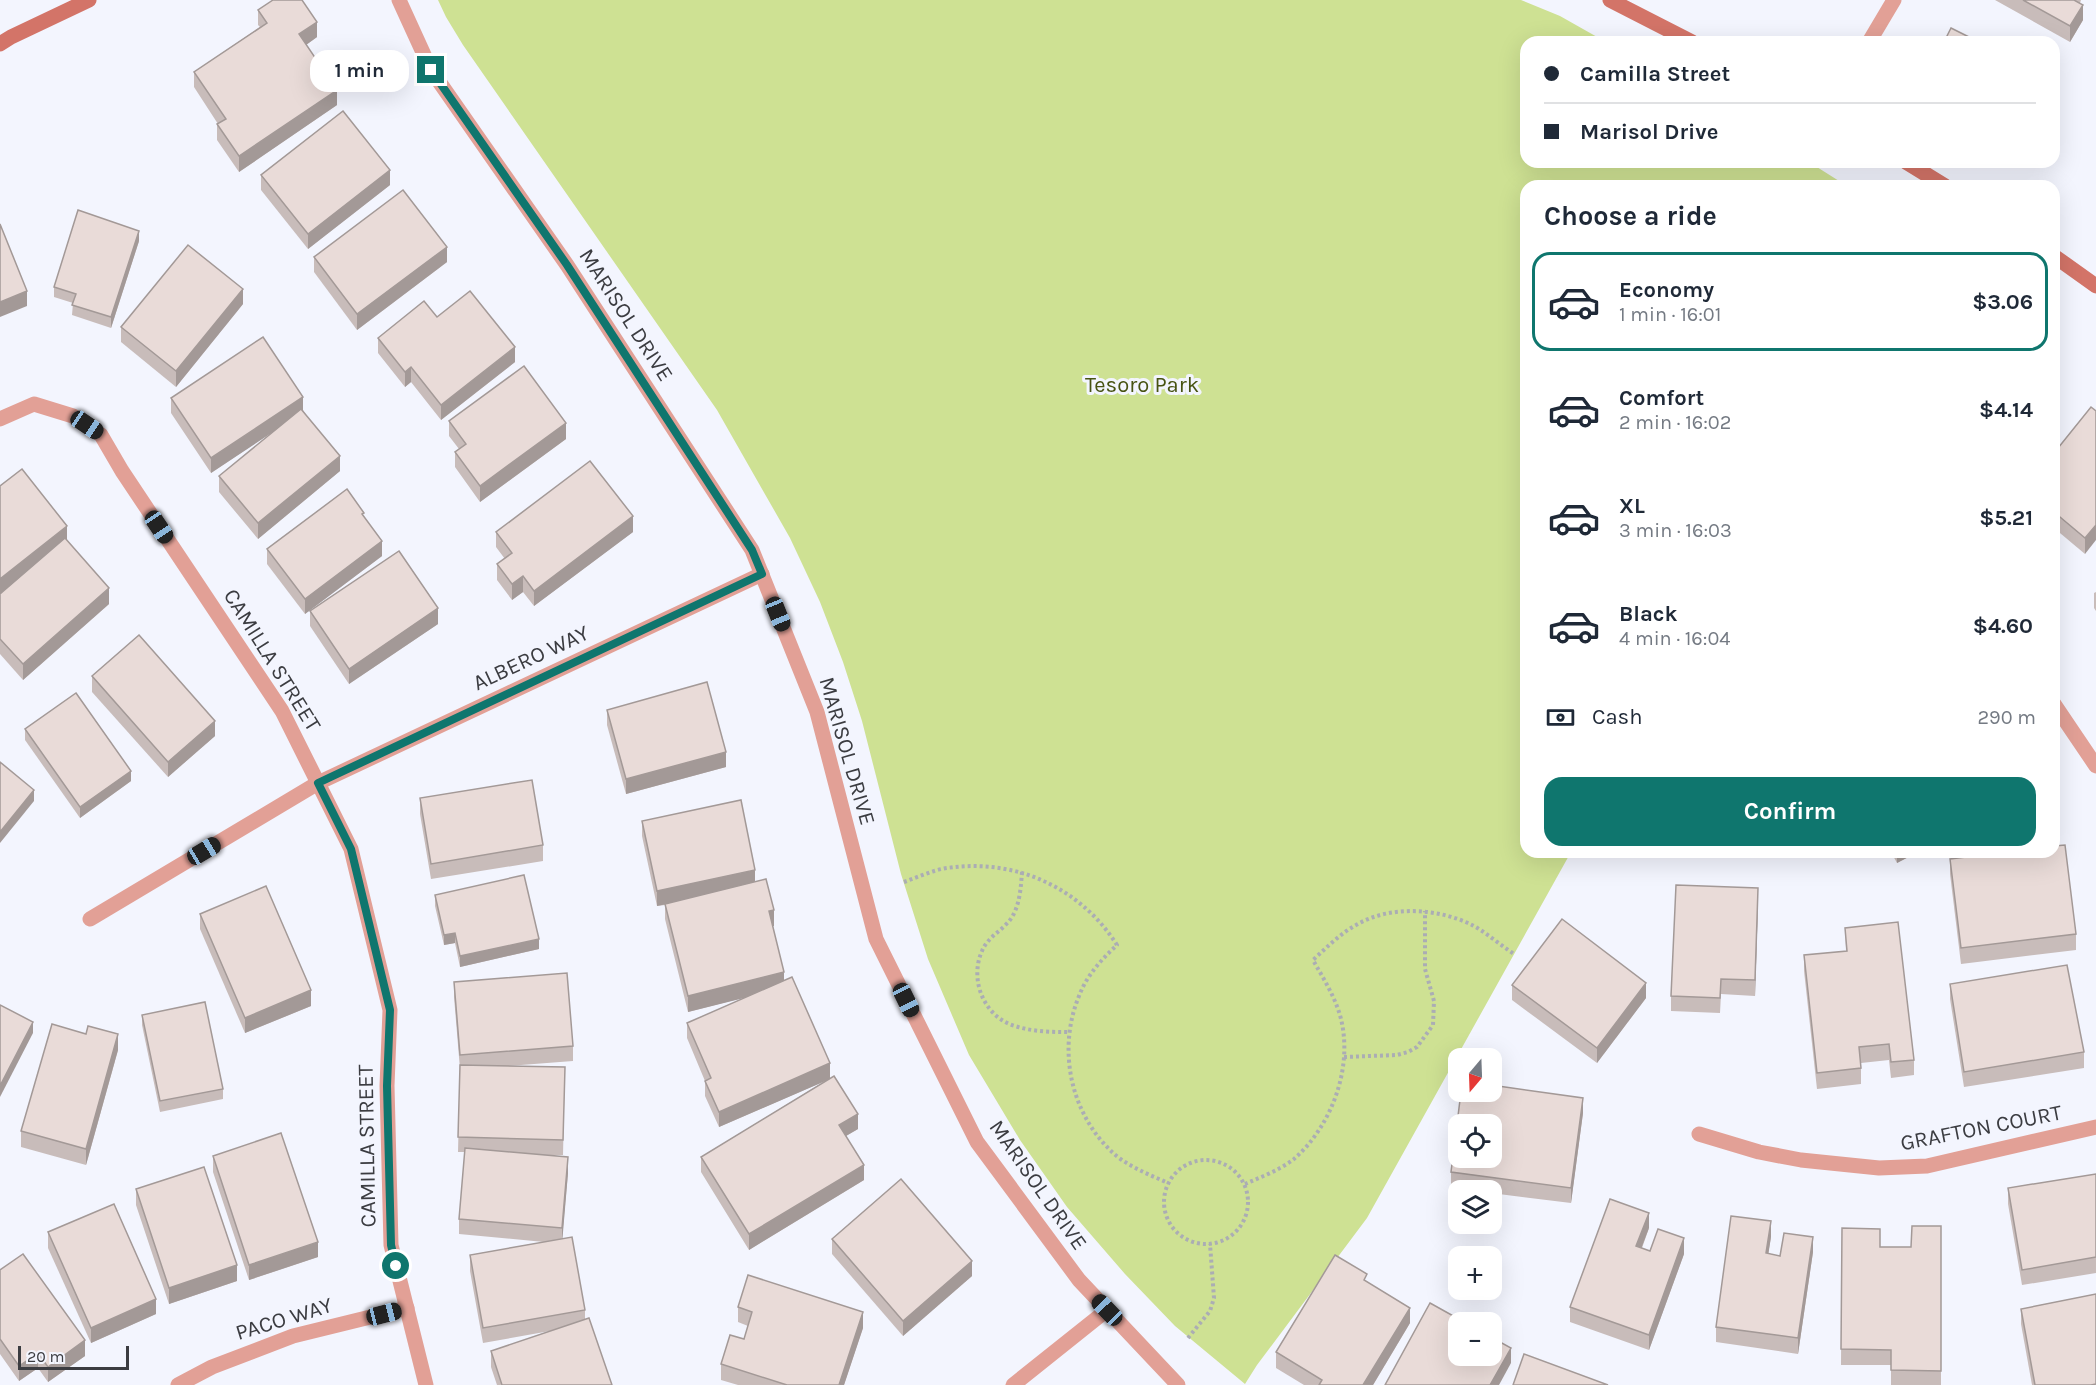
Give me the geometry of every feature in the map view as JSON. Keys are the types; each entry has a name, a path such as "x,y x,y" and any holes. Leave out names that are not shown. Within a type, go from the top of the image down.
{"street":[{"path":"0,44 89,0"},
{"name":"MARISOL DRIVE","path":"399,0 431,70 574,275 752,550 817,712 876,939 977,1142 1079,1280 1178,1385"},
{"path":"1610,0 1680,36"},
{"path":"1873,36 1894,0"},
{"path":"1916,168 1935,180"},
{"path":"2060,260 2096,286"},
{"name":"CAMILLA STREET","path":"0,419 34,404 73,416 101,435 122,471 282,711 351,849 390,1010 387,1086 391,1245 426,1385"},
{"name":"ALBERO WAY","path":"90,919 318,783 762,574"},
{"path":"2060,713 2096,766"},
{"name":"GRAFTON COURT","path":"1699,1134 1759,1152 1801,1160 1879,1168 1927,1166 2096,1128"},
{"name":"PACO WAY","path":"178,1385 212,1367 293,1336 407,1308"},
{"path":"1013,1385 1107,1310"}],"path":[{"path":"904,882 945,868 974,865 1022,872 1047,882 1079,902 1108,931 1117,945 1098,963 1079,994 1070,1032 1071,1083 1092,1126 1109,1149 1146,1173 1168,1183"},
{"path":"1022,872 1021,887 1013,916 983,948 979,960 979,988 982,1000 1007,1023 1043,1031 1070,1032"},
{"path":"1245,1184 1292,1160 1311,1141 1327,1116 1339,1087 1344,1057 1344,1035 1338,1009 1313,960 1341,934 1359,923 1378,916 1405,911 1425,911 1452,917 1472,925 1514,954"},
{"path":"1344,1057 1397,1055 1408,1052 1417,1047 1433,1025 1434,1001 1425,969 1425,911"},
{"path":"1209,1160 1223,1163 1235,1170 1245,1184 1248,1208 1244,1221 1236,1233 1210,1244 1196,1243 1183,1237 1173,1228 1166,1215 1164,1201 1168,1183 1183,1166 1196,1161 1209,1160"},
{"path":"1188,1338 1210,1311 1214,1298 1210,1244"}],"green space":[{"name":"Tesoro Park","path":"438,0 1521,0 1560,16 1595,36 1520,36 1520,168 1818,168 1838,180 1520,180 1520,858 1568,858 1462,1048 1448,1048 1448,1073 1367,1218 1245,1384 1175,1326 1125,1274 1067,1207 1020,1140 969,1055 928,959 901,874 862,721 843,662 820,602 790,538 717,410 463,45"}],"building":[{"path":"273,0 302,0 317,22 299,34 337,90 239,156 217,124 226,119 194,72 267,23 258,10"},
{"path":"2023,0 2074,0 2083,5 2070,26"},
{"path":"1951,28 1967,36 1947,36"},
{"path":"343,111 390,170 308,234 261,175"},
{"path":"403,190 447,247 357,314 314,257"},
{"path":"78,210 139,231 111,317 72,305 76,294 54,287"},
{"path":"0,224 27,291 0,302"},
{"path":"188,245 243,289 176,371 121,327"},
{"path":"470,291 515,347 441,405 411,367 405,372 378,338 424,301 437,317"},
{"path":"263,337 303,397 211,458 171,398"},
{"path":"524,366 566,423 480,486 455,452 466,444 449,421"},
{"path":"2091,407 2096,411 2096,525 2085,538 2060,517 2060,446"},
{"path":"301,409 340,456 258,523 219,476"},
{"path":"590,461 633,516 534,591 523,576 512,584 497,564 512,553 496,532"},
{"path":"22,469 67,526 0,579 0,486"},
{"path":"347,489 382,541 305,599 267,549"},
{"path":"65,538 109,588 23,664 0,639 0,594"},
{"path":"399,551 438,608 349,669 310,611"},
{"path":"139,635 215,721 168,762 92,676"},
{"path":"707,682 726,752 626,779 607,710"},
{"path":"76,693 131,771 80,807 25,729"},
{"path":"0,762 34,790 0,832"},
{"path":"532,780 543,845 431,864 420,798"},
{"path":"741,800 755,870 657,891 642,821"},
{"path":"2060,845 2065,845 2076,934 1961,948 1950,859 2060,858"},
{"path":"524,875 539,939 460,956 455,933 444,935 435,895"},
{"path":"766,879 774,910 769,911 784,972 688,996 665,904"},
{"path":"1676,885 1758,888 1755,980 1721,979 1720,998 1671,996"},
{"path":"266,886 311,990 245,1018 200,914"},
{"path":"1562,919 1646,983 1597,1048 1512,985"},
{"path":"1898,922 1914,1060 1891,1062 1889,1044 1859,1047 1861,1068 1817,1073 1804,955 1847,951 1845,928"},
{"path":"2067,965 2084,1052 1964,1072 1950,984"},
{"path":"567,973 573,1046 460,1055 454,982"},
{"path":"792,977 830,1063 719,1112 705,1081 711,1078 687,1023"},
{"path":"205,1002 223,1089 160,1101 142,1015"},
{"path":"0,1005 33,1022 0,1086"},
{"path":"52,1024 86,1034 88,1026 118,1034 86,1149 21,1131"},
{"path":"460,1065 565,1067 563,1140 458,1137"},
{"path":"834,1076 858,1114 839,1125 864,1165 749,1234 701,1157"},
{"path":"1502,1087 1583,1098 1571,1188 1451,1172 1452,1168 1502,1168 1502,1114 1458,1114 1460,1102 1502,1102"},
{"path":"281,1133 318,1242 249,1265 213,1156"},
{"path":"465,1148 568,1157 562,1228 459,1219"},
{"path":"204,1167 237,1265 169,1288 136,1189"},
{"path":"2096,1174 2096,1257 2022,1270 2008,1188"},
{"path":"901,1179 972,1261 903,1321 832,1239"},
{"path":"1610,1199 1649,1213 1636,1246 1650,1251 1658,1229 1684,1238 1649,1335 1570,1307"},
{"path":"114,1204 156,1299 91,1328 48,1232"},
{"path":"1731,1216 1771,1221 1766,1253 1780,1256 1784,1233 1813,1237 1798,1338 1716,1327"},
{"path":"1912,1226 1941,1226 1941,1371 1891,1370 1891,1350 1841,1349 1842,1228 1880,1229 1880,1247 1911,1247"},
{"path":"572,1237 585,1310 483,1328 470,1255"},
{"path":"23,1254 85,1340 48,1367 38,1353 19,1366 0,1339 0,1270"},
{"path":"1335,1255 1367,1274 1364,1280 1410,1308 1363,1385 1319,1385 1322,1380 1276,1352"},
{"path":"748,1275 863,1312 839,1385 787,1385 721,1364 730,1335 744,1339 752,1312 738,1307"},
{"path":"2096,1294 2096,1384 2035,1385 2021,1309"},
{"path":"1430,1303 1448,1313 1448,1366 1501,1366 1490,1385 1385,1385"},
{"path":"589,1318 612,1385 502,1385 491,1351"},
{"path":"1502,1343 1511,1348 1502,1364"},
{"path":"1524,1354 1608,1385 1513,1385"}],"route":[{"path":"396,1266 391,1245 387,1086 390,1010 351,849 318,783 762,574 752,550 567,265 431,70"}]}
